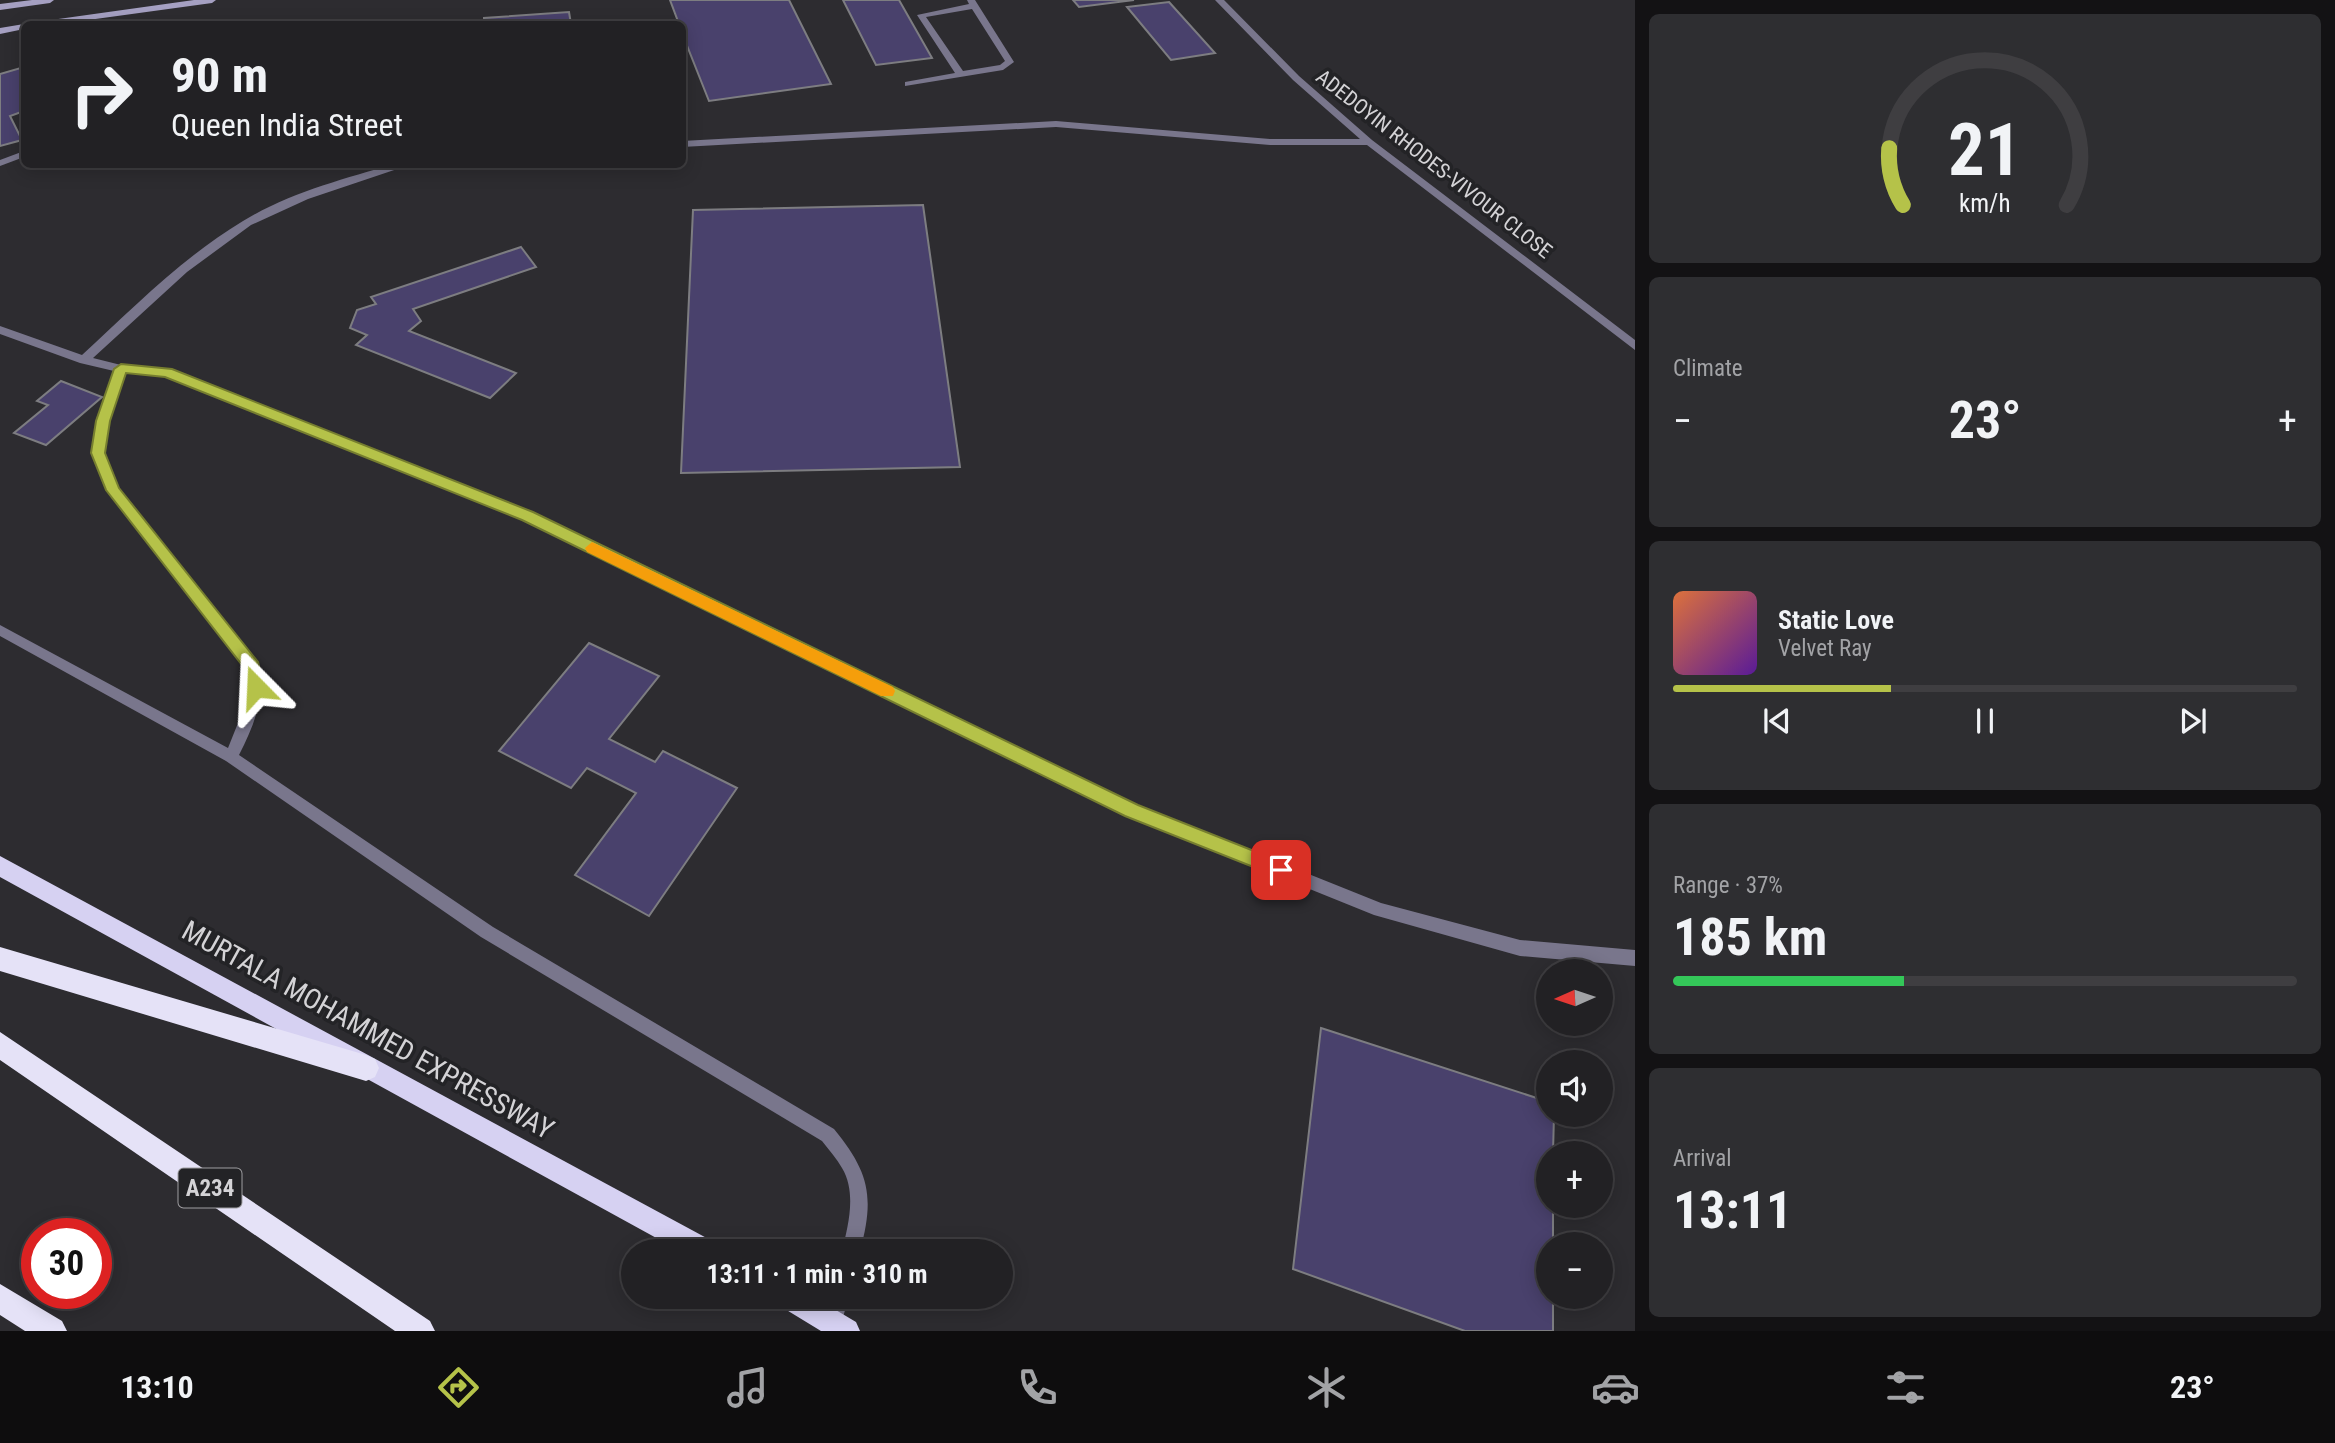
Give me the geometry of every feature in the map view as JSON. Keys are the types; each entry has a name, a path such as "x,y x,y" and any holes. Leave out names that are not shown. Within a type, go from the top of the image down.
{"highway":[{"name":"MURTALA MOHAMMED EXPRESSWAY","path":"0,866 683,1239"},
{"path":"0,959 366,1068"},
{"name":"A234","path":"0,1045 421,1331"},
{"path":"0,1298 52,1331"},
{"path":"821,1309 840,1316"}],"main road":[{"path":"0,7 50,0"},
{"path":"65,21 212,0"},
{"path":"0,31 21,28"}],"street":[{"name":"ADEDOYIN RHODES-VIVOUR CLOSE","path":"1219,0 1296,78 1369,142 1635,346"},
{"path":"908,84 961,75 1003,67 1010,62 973,3 921,15 961,75"},
{"path":"686,145 1056,124 1270,142 1369,142"},
{"path":"0,163 21,155"},
{"path":"84,360 192,262 249,222 294,202 395,168"},
{"path":"0,330 84,360 121,369 167,372 527,516 1132,810 1380,910 1520,948 1635,958"},
{"path":"121,369 103,421 98,453 113,490 253,667 255,708 231,757"},
{"path":"0,631 231,757 487,932 828,1135 851,1164 859,1195 858,1226 854,1239"}],"building":[{"path":"670,0 789,0 831,84 709,101 686,43 686,21 678,21"},
{"path":"843,0 899,0 932,58 876,65"},
{"path":"1073,0 1134,0 1079,7"},
{"path":"1169,2 1215,53 1171,60 1127,7"},
{"path":"569,12 570,21 484,21 484,18"},
{"path":"21,68 21,112 10,116 21,140 0,146 0,74"},
{"path":"923,205 960,467 681,473 693,210"},
{"path":"521,247 536,267 413,309 421,321 409,331 516,373 490,398 356,345 367,335 350,328 357,310 376,304 371,297"},
{"path":"61,381 102,397 46,445 14,433 48,405 37,401"},
{"path":"589,643 659,676 609,739 655,762 663,751 737,788 649,916 575,875 636,793 587,768 571,788 499,751"},
{"path":"1321,1028 1536,1098 1536,1127 1554,1127 1553,1141 1536,1141 1536,1218 1553,1218 1553,1232 1536,1232 1536,1309 1553,1309 1553,1331 1465,1331 1293,1269"}],"slow traffic":[{"path":"592,548 887,691"}],"route":[{"path":"256,687 253,667 113,490 98,453 103,421 121,369 167,372 527,516 1132,810 1281,870"}]}
